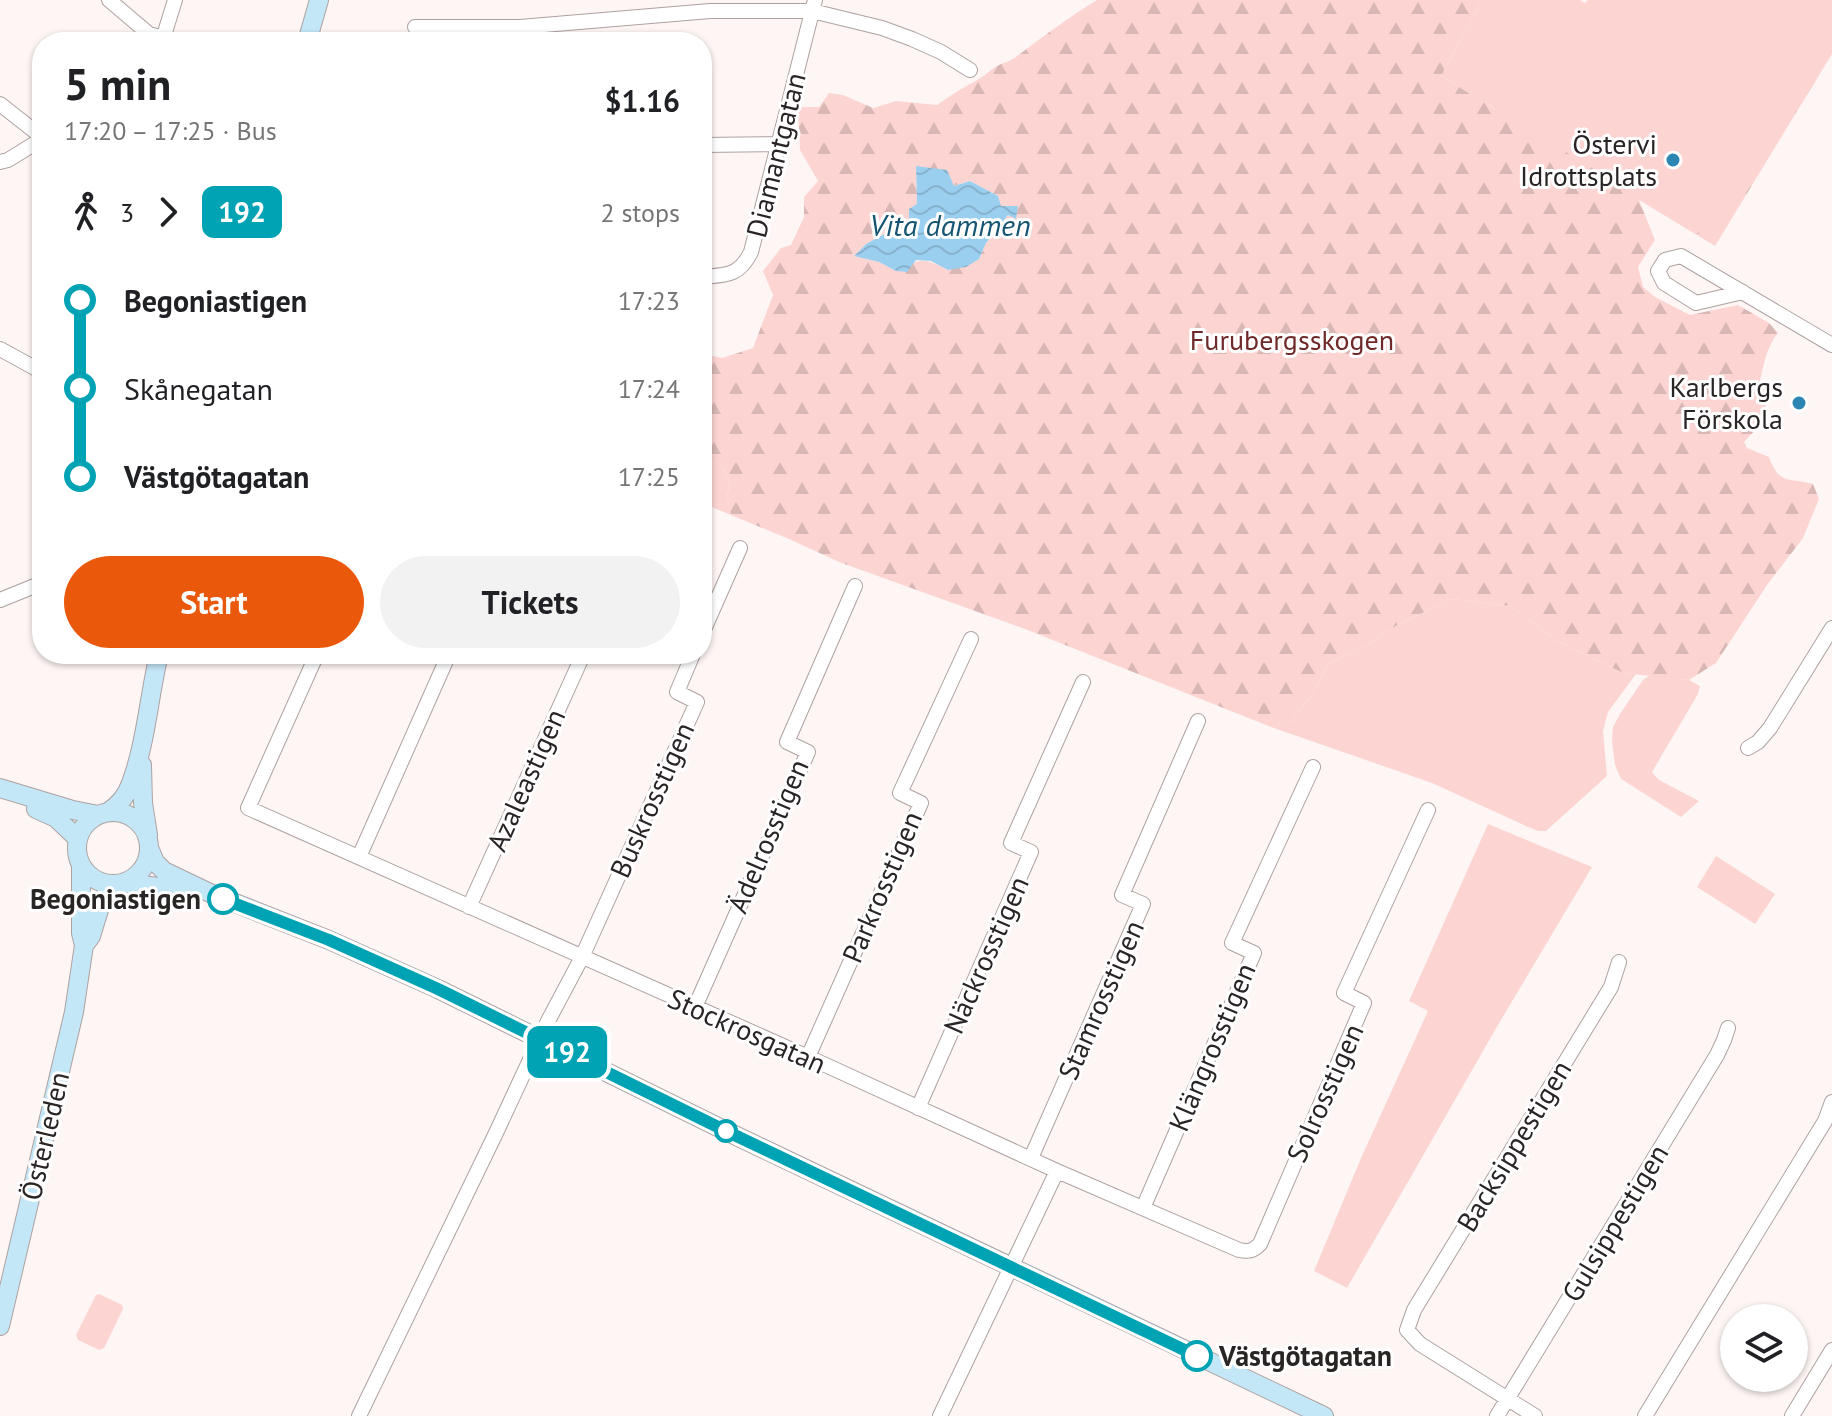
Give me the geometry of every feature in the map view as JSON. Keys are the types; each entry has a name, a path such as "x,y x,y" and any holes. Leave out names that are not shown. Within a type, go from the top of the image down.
{"street":[{"path":"109,0 147,32"},
{"path":"165,32 175,0"},
{"path":"310,32 319,0"},
{"path":"415,27 520,27 710,11 814,6 912,39 970,70"},
{"name":"Diamantgatan","path":"712,276 731,274 749,257 814,6"},
{"path":"0,104 32,130"},
{"path":"0,162 32,144"},
{"path":"712,145 778,144"},
{"path":"1743,292 1696,303 1664,283 1658,271 1665,260 1681,256 1743,292 1832,345"},
{"path":"0,349 32,367"},
{"path":"712,611 740,548"},
{"name":"Ädelrosstigen","path":"695,1007 808,752 787,742 855,586"},
{"path":"0,600 32,587"},
{"path":"1748,748 1770,728 1832,628"},
{"name":"Parkrosstigen","path":"808,1057 921,803 900,793 971,639"},
{"path":"156,664 131,783 117,806 85,825 78,839 78,858 81,866 98,881 210,893"},
{"name":"Stockrosgatan","path":"313,664 248,808 1057,1171 1247,1252"},
{"path":"359,857 445,664"},
{"name":"Azaleastigen","path":"469,907 579,664"},
{"name":"Buskrosstigen","path":"582,957 697,702 677,692 689,664"},
{"name":"Näckrosstigen","path":"918,1108 1031,852 1011,843 1083,682"},
{"name":"Stamrosstigen","path":"1031,1158 1143,904 1122,895 1198,721"},
{"path":"119,884 139,873 147,862 149,843 143,803 141,746"},
{"name":"Klängrosstigen","path":"1143,1208 1254,953 1232,943 1313,767"},
{"path":"0,788 103,813 125,813 144,829 155,862 164,871 438,989 726,1131 1324,1416"},
{"path":"0,795 56,818 78,839"},
{"name":"Solrosstigen","path":"1247,1252 1260,1244 1364,1003 1344,993 1428,810"},
{"name":"Österleden","path":"0,1326 74,1012 84,945 81,933 81,866"},
{"name":"Österleden","path":"84,945 91,936 102,900 119,884"},
{"path":"359,1416 539,1039 582,957"},
{"name":"Backsippestigen","path":"1508,1399 1420,1344 1407,1330 1414,1310 1611,987 1619,962"},
{"name":"Gulsippestigen","path":"1497,1416 1717,1055 1728,1028"},
{"path":"1645,1416 1825,1121 1832,1102"},
{"path":"940,1416 1057,1171"},
{"path":"1792,1416 1832,1350"},
{"path":"1508,1399 1535,1416"}],"green space":[{"name":"Furubergsskogen","path":"1097,0 1482,0 1441,76 1715,243 1832,54 1715,246 1639,200 1655,240 1638,267 1643,287 1655,297 1690,315 1738,305 1769,323 1778,333 1768,351 1759,385 1767,391 1764,414 1760,424 1744,442 1747,448 1769,457 1781,476 1813,484 1819,499 1803,538 1767,585 1716,663 1689,680 1623,673 1556,640 1511,606 1452,599 1397,625 1365,647 1329,663 1311,696 1291,721 1271,727 1025,629 839,562 731,515 727,496 730,483 722,466 712,462 712,356 722,358 753,348 773,295 763,271 781,248 791,245 804,217 804,197 818,181 800,150 798,107 819,107 829,93 843,95 873,108 896,101 937,105 996,66 1014,58","holes":["916,167 954,186 970,181 998,196 1000,206 1017,206 1015,218 1008,215 986,243 979,259 948,270 922,261 896,271 879,262 854,256 866,244 909,222 917,204"]},
{"name":"Östervi Idrottsplats","path":"1482,0 1580,0 1585,3 1588,0 1832,0 1832,54 1715,244 1441,76"},
{"path":"712,462 722,466 730,483 727,496 731,515 712,507"},
{"path":"1452,599 1511,606 1556,640 1623,673 1636,674 1608,712 1603,731 1607,776 1546,831 1528,827 1432,783 1271,727 1291,721 1311,696 1329,663 1365,647 1397,625"},
{"path":"1650,675 1689,680 1700,686 1652,772 1659,780 1699,801 1681,817 1621,779 1615,765 1613,727 1643,680"},
{"path":"1488,824 1592,867 1347,1288 1314,1271 1428,1011 1409,1001"},
{"path":"1716,856 1775,894 1755,924 1697,887"},
{"path":"99,1294 122,1305 123,1309 104,1348 99,1350 78,1340 76,1335"}],"water":[{"name":"Vita dammen","path":"916,166 947,170 954,186 970,181 998,196 1001,206 1018,206 1016,219 1008,215 986,243 979,259 966,267 948,270 931,261 916,260 907,272 896,271 879,262 854,256 866,244 894,229 897,222 909,221 909,209 917,204"}],"bus line":[{"name":"192","path":"223,899 329,940 438,989 726,1131 1197,1356"}],"place":[{"name":"Östervi Idrottsplats","path":"1673,160"},
{"name":"Karlbergs Förskola","path":"1799,403"},
{"name":"Begoniastigen","path":"223,899"},
{"name":"Västgötagatan","path":"1197,1356"}]}
